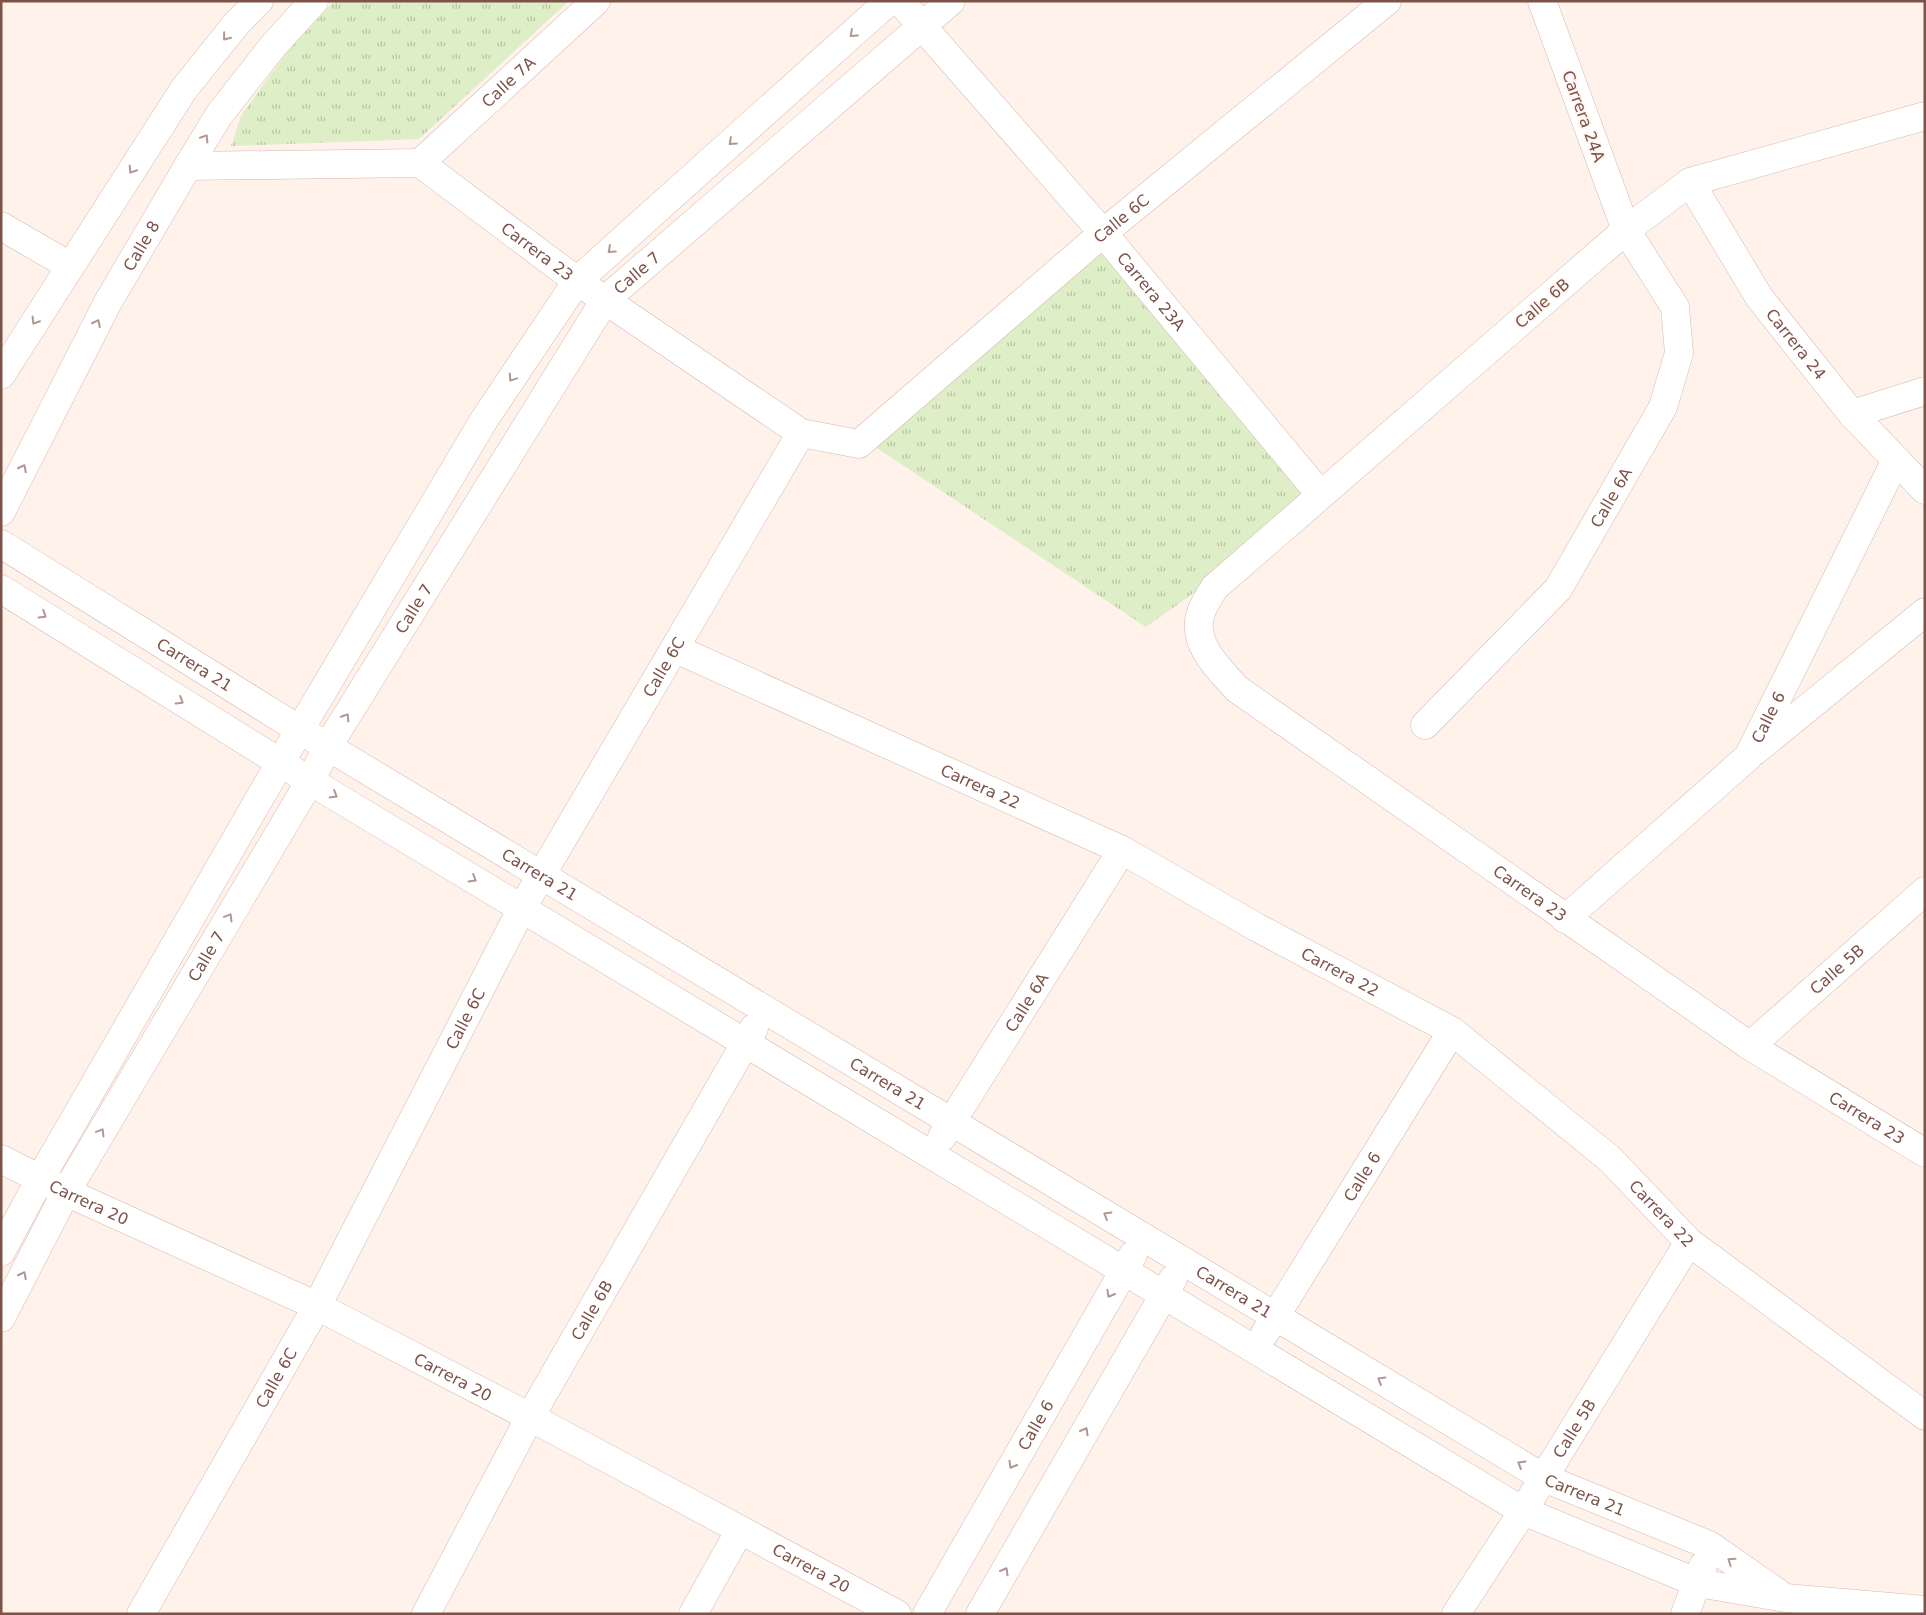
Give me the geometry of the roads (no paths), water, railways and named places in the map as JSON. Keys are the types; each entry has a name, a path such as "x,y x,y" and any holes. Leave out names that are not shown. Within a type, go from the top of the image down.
{"street":[{"path":"1,375 184,89 237,23 259,1"},
{"name":"Calle 8","path":"1,512 108,302 188,166 220,115 273,46 314,1"},
{"name":"Calle 7A","path":"420,163 596,1"},
{"name":"Calle 7","path":"1,1252 40,1180 280,763 484,420 577,281 889,1"},
{"name":"Carrera 23A","path":"900,1 1103,233 1320,494"},
{"name":"Calle 7","path":"1,1318 66,1192 310,781 328,746 605,300 952,1"},
{"name":"Calle 6C","path":"859,444 1103,233 1388,1"},
{"name":"Carrera 24A","path":"1542,1 1626,230"},
{"name":"Calle 6B","path":"1214,588 1626,230 1690,182 1925,116"},
{"path":"188,166 420,163"},
{"name":"Carrera 23","path":"420,163 577,281 801,433 859,444"},
{"name":"Carrera 24","path":"1690,182 1759,298 1852,414 1925,490"},
{"path":"1,226 70,266"},
{"name":"Calle 6A","path":"1425,725 1558,589 1663,407 1679,353 1675,307 1626,230"},
{"path":"1852,414 1925,391"},
{"name":"Calle 6C","path":"141,1614 317,1306 522,908 676,649 801,433"},
{"name":"Calle 6","path":"1565,919 1748,757 1896,460"},
{"name":"Carrera 21","path":"1,544 300,730 1544,1478 1709,1545 1786,1598"},
{"name":"Carrera 23","path":"1214,588 1199,616 1200,635 1209,658 1237,689 1750,1046 1925,1153"},
{"name":"Carrera 21","path":"1,589 280,763 1523,1511 1698,1582 1786,1598 1925,1610"},
{"path":"1748,757 1925,612"},
{"name":"Carrera 22","path":"676,649 1122,850 1256,927 1452,1031 1610,1159 1689,1242 1925,1416"},
{"name":"Calle 6A","path":"931,1155 1122,850"},
{"name":"Calle 5B","path":"1750,1046 1925,891"},
{"name":"Calle 6B","path":"426,1614 530,1416 766,1010"},
{"name":"Calle 6","path":"1255,1349 1452,1031"},
{"name":"Carrera 20","path":"1,1159 40,1180 317,1306 530,1416 897,1614"},
{"name":"Calle 6","path":"927,1614 1144,1237"},
{"name":"Calle 5B","path":"1456,1614 1544,1478 1689,1242"},
{"path":"980,1614 1183,1261"},
{"path":"692,1614 740,1530"},
{"path":"1685,1614 1698,1582 1709,1545"}]}
